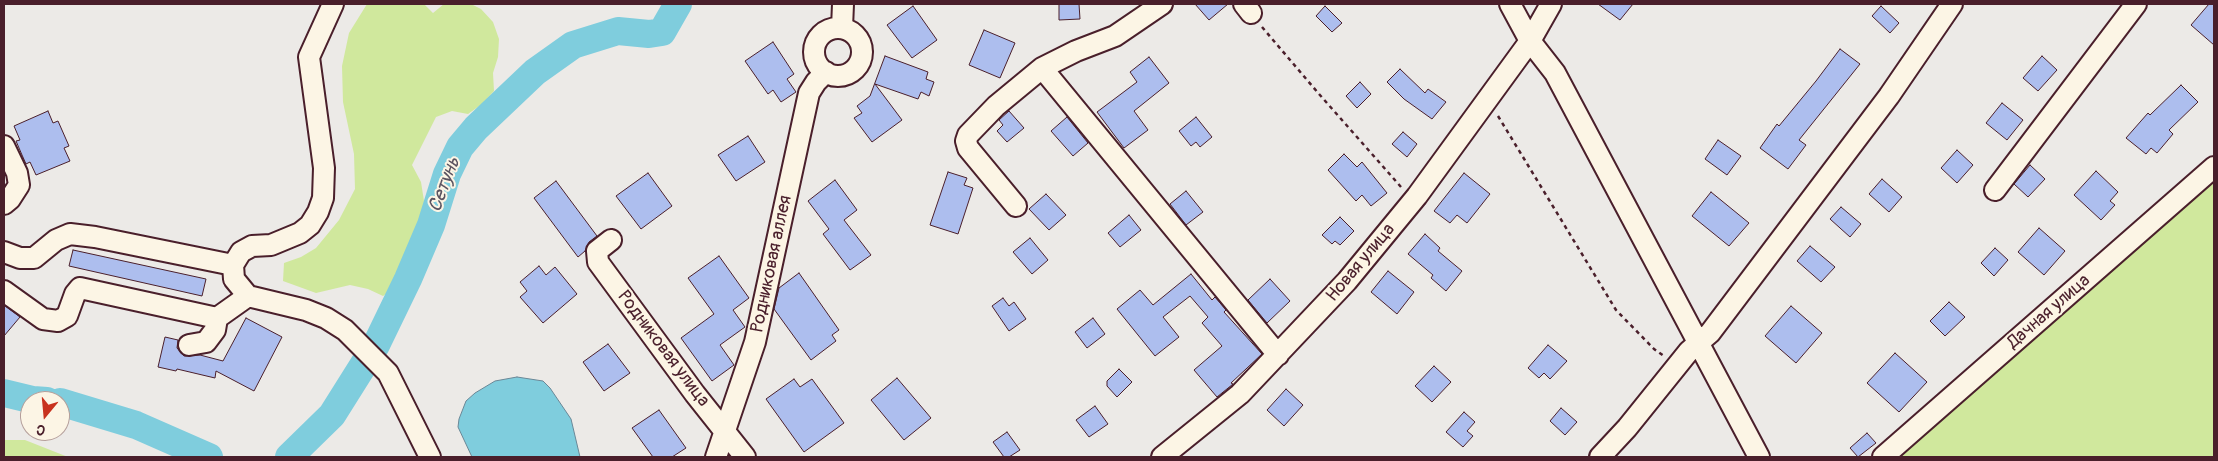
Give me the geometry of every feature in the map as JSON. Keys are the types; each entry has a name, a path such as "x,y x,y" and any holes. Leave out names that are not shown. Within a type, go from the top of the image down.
{"street":[{"path":"333,4 309,57 324,168 323,198 318,212 310,225 300,233 271,245 252,246 241,252 233,265 234,280 248,296 306,310 326,318 345,330 388,373 430,457"},
{"path":"842,28 843,4"},
{"path":"1016,206 968,148 966,141 968,135 996,106 1042,68 1076,51 1115,36 1162,4"},
{"path":"1510,4 1530,42 1555,73 1759,457"},
{"name":"Новая улица","path":"1162,457 1240,394 1347,281 1416,196 1530,42 1551,4"},
{"path":"1600,457 1627,428 1677,366 1710,333 1889,96 1952,4"},
{"path":"1995,190 2136,4"},
{"path":"842,28 851,32 858,38 862,46 862,56 859,64 852,71 844,75 835,76 826,72 819,66 815,58 815,48 818,40 824,33 833,29 842,28"},
{"path":"1042,68 1278,356"},
{"name":"Родниковая аллея","path":"716,457 755,342 809,93 826,72"},
{"path":"4,146 17,173 19,185 10,199 4,204"},
{"name":"Дачная улица","path":"1883,457 2214,167"},
{"path":"4,252 20,258 34,258 56,240 70,234 95,237 233,265"},
{"name":"Родниковая улица","path":"611,240 597,250 598,262 695,394 745,457"},
{"path":"4,291 43,318 58,321 67,316 75,294 80,288 217,318"},
{"path":"189,344 206,342 214,330 217,318 248,296"}],"path":[{"path":"1248,9 1319,94 1406,192"},
{"path":"1487,100 1504,124 1616,310 1654,349 1677,366"}],"green space":[{"path":"367,4 424,4 433,13 444,4 471,4 481,9 493,22 499,39 498,57 493,73 494,91 482,104 468,114 452,111 436,117 412,165 421,182 424,201 422,219 397,286 383,296 368,289 350,285 316,293 283,281 284,263 301,257 316,248 339,220 355,189 354,154 343,102 342,66 349,33"},
{"path":"2214,180 2214,457 1900,457"},
{"path":"4,440 20,440 28,441 68,457 4,457"}],"water":[{"path":"517,377 543,381 550,388 571,419 580,457 472,457 458,427 466,401 495,381"}],"building":[{"path":"1059,4 1079,4 1080,19 1059,20"},
{"path":"1195,4 1228,4 1209,20"},
{"path":"1598,4 1633,4 1620,20"},
{"path":"2209,4 2214,4 2214,45 2191,25"},
{"path":"913,6 937,40 912,58 887,25"},
{"path":"1325,6 1342,23 1332,32 1316,16"},
{"path":"1881,6 1899,23 1890,33 1872,16"},
{"path":"984,30 1015,43 1000,78 969,65"},
{"path":"773,42 794,74 787,79 796,92 781,102 773,90 768,94 745,61"},
{"path":"1840,49 1860,64 1799,140 1806,145 1788,169 1760,148 1777,124 1779,126"},
{"path":"885,56 928,72 926,79 934,82 929,96 921,92 918,99 875,84 902,120 872,142 854,118 862,113 857,106 870,96"},
{"path":"2042,56 2057,70 2038,91 2023,78"},
{"path":"1149,57 1169,83 1134,111 1148,130 1124,148 1097,112 1137,82 1130,72"},
{"path":"1400,69 1425,93 1428,89 1446,102 1432,119 1404,99 1387,82"},
{"path":"1360,82 1371,94 1357,108 1346,96"},
{"path":"2181,85 2198,102 2169,130 2173,134 2157,153 2151,148 2146,154 2126,138 2148,113 2150,115"},
{"path":"2002,103 2023,120 2007,140 1986,123"},
{"path":"48,111 53,123 58,121 69,146 64,148 70,161 36,175 30,162 26,164 16,141 20,140 14,126"},
{"path":"1009,111 1024,128 1007,142 997,131 1003,125 999,120"},
{"path":"1067,117 1088,143 1073,156 1051,131"},
{"path":"1196,117 1212,137 1200,147 1196,142 1191,146 1179,131"},
{"path":"1403,132 1417,144 1407,157 1392,144"},
{"path":"748,136 765,162 736,181 718,155"},
{"path":"1718,140 1741,156 1727,175 1705,159"},
{"path":"1957,150 1973,165 1957,183 1941,168"},
{"path":"1344,154 1357,167 1362,162 1387,193 1371,206 1362,195 1356,201 1328,170"},
{"path":"2030,165 2045,179 2028,197 2014,184"},
{"path":"2096,171 2118,192 2110,201 2115,205 2101,220 2074,195"},
{"path":"948,172 967,178 964,185 973,188 958,234 930,225"},
{"path":"648,173 672,206 641,229 616,196"},
{"path":"1464,173 1490,194 1467,223 1457,215 1450,223 1434,211"},
{"path":"1882,179 1902,197 1889,212 1869,194"},
{"path":"835,180 857,210 844,220 871,255 850,270 823,234 829,229 808,201"},
{"path":"556,181 597,236 589,242 585,251 578,257 534,198"},
{"path":"1186,191 1203,212 1186,225 1170,204"},
{"path":"1711,192 1749,223 1729,246 1692,216"},
{"path":"1046,194 1066,215 1049,230 1029,209"},
{"path":"1841,207 1861,224 1850,237 1830,219"},
{"path":"1129,215 1141,230 1120,247 1108,233"},
{"path":"1340,217 1354,231 1340,245 1335,241 1332,244 1322,235"},
{"path":"2039,228 2065,251 2044,275 2018,252"},
{"path":"1425,234 1440,248 1438,251 1462,271 1446,291 1431,278 1433,275 1408,254"},
{"path":"1030,238 1048,260 1032,274 1013,252"},
{"path":"1810,246 1835,267 1821,282 1797,261"},
{"path":"1995,248 2008,260 1994,276 1981,263"},
{"path":"73,250 206,279 202,296 69,266"},
{"path":"719,256 749,298 733,310 745,327 720,345 734,365 712,381 681,338 714,314 688,278"},
{"path":"539,266 546,275 555,267 577,294 543,323 520,297 527,291 520,282"},
{"path":"1388,271 1414,292 1397,314 1371,292"},
{"path":"799,273 839,330 832,335 836,341 811,360 774,309 779,288"},
{"path":"1191,274 1212,300 1215,297 1226,310 1224,312 1262,354 1231,383 1233,384 1217,397 1194,370 1222,346 1202,323 1208,317 1190,296 1163,317 1179,337 1155,356 1117,309 1140,290 1153,305"},
{"path":"1270,279 1290,301 1267,323 1248,300"},
{"path":"1003,298 1009,306 1014,302 1026,319 1009,331 992,306"},
{"path":"1949,302 1965,317 1945,336 1930,321"},
{"path":"4,305 20,317 4,336"},
{"path":"1791,306 1822,333 1796,363 1765,336"},
{"path":"246,318 282,337 254,391 216,371 215,378 177,369 176,371 158,367 165,337 178,340 177,348 184,356 200,355 223,361"},
{"path":"1093,318 1105,334 1087,348 1075,332"},
{"path":"608,344 630,373 604,391 583,362"},
{"path":"1548,345 1567,361 1550,379 1544,373 1539,378 1528,368"},
{"path":"1895,353 1927,382 1899,412 1867,383"},
{"path":"1434,366 1451,382 1432,402 1415,386"},
{"path":"1119,369 1132,382 1117,397 1107,386 1107,381"},
{"path":"897,378 931,418 904,440 871,400"},
{"path":"794,379 800,387 812,379 844,423 804,452 766,399"},
{"path":"1286,389 1303,405 1284,426 1267,410"},
{"path":"1095,406 1108,424 1089,437 1076,420"},
{"path":"1561,408 1577,422 1565,435 1550,421"},
{"path":"659,410 686,448 672,457 653,457 632,428"},
{"path":"1464,412 1475,422 1467,431 1473,436 1463,447 1446,432"},
{"path":"1007,432 1020,450 1009,457 1004,457 993,442"},
{"path":"1867,433 1876,443 1858,457 1850,448"}],"waterway":[{"name":"Сетунь","path":"289,457 332,415 376,345 408,279 431,225 447,174 460,147 476,128 535,72 573,45 618,31 649,34 662,32 678,4"},
{"name":"Сетунь","path":"4,393 20,397"},
{"name":"Сетунь","path":"70,405 136,425 209,457"}]}
